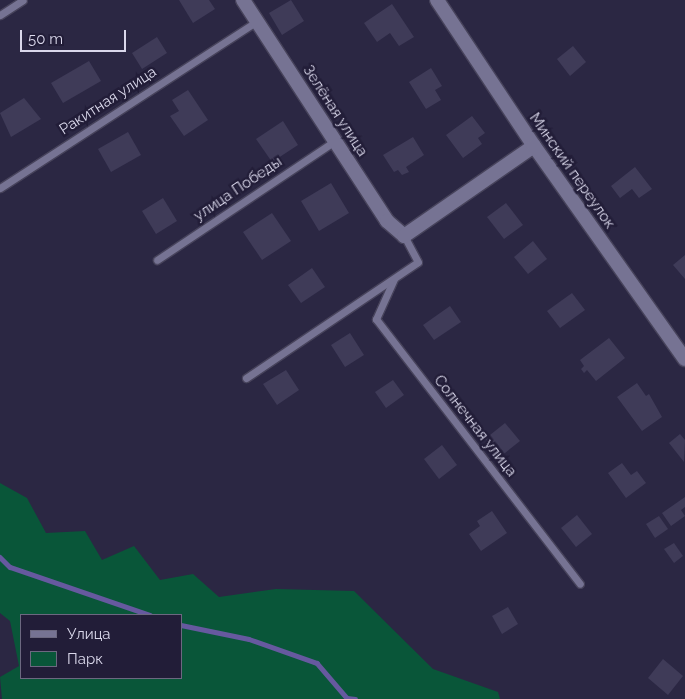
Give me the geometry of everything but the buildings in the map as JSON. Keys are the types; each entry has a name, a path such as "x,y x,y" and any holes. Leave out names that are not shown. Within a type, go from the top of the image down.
{"street":[{"name":"Зелёная улица","path":"243,0 387,221 404,236"},
{"name":"Минский переулок","path":"437,0 534,146 685,359"},
{"path":"404,236 534,146"}],"lane":[{"path":"0,15 23,0"},
{"name":"Ракитная улица","path":"0,188 256,20"},
{"name":"улица Победы","path":"157,260 335,141"},
{"path":"246,378 418,262 404,236"},
{"name":"Солнечная улица","path":"394,279 376,319 580,584"}],"green space":[{"path":"0,483 27,498 46,533 85,531 102,560 134,546 160,580 193,574 219,597 276,589 354,591 433,669 498,692 500,699 2,699 0,677 19,666 10,621 0,613"}],"waterway":[{"path":"0,557 10,567 147,614"},
{"path":"182,625 249,639 317,663 347,698 355,699"}]}
